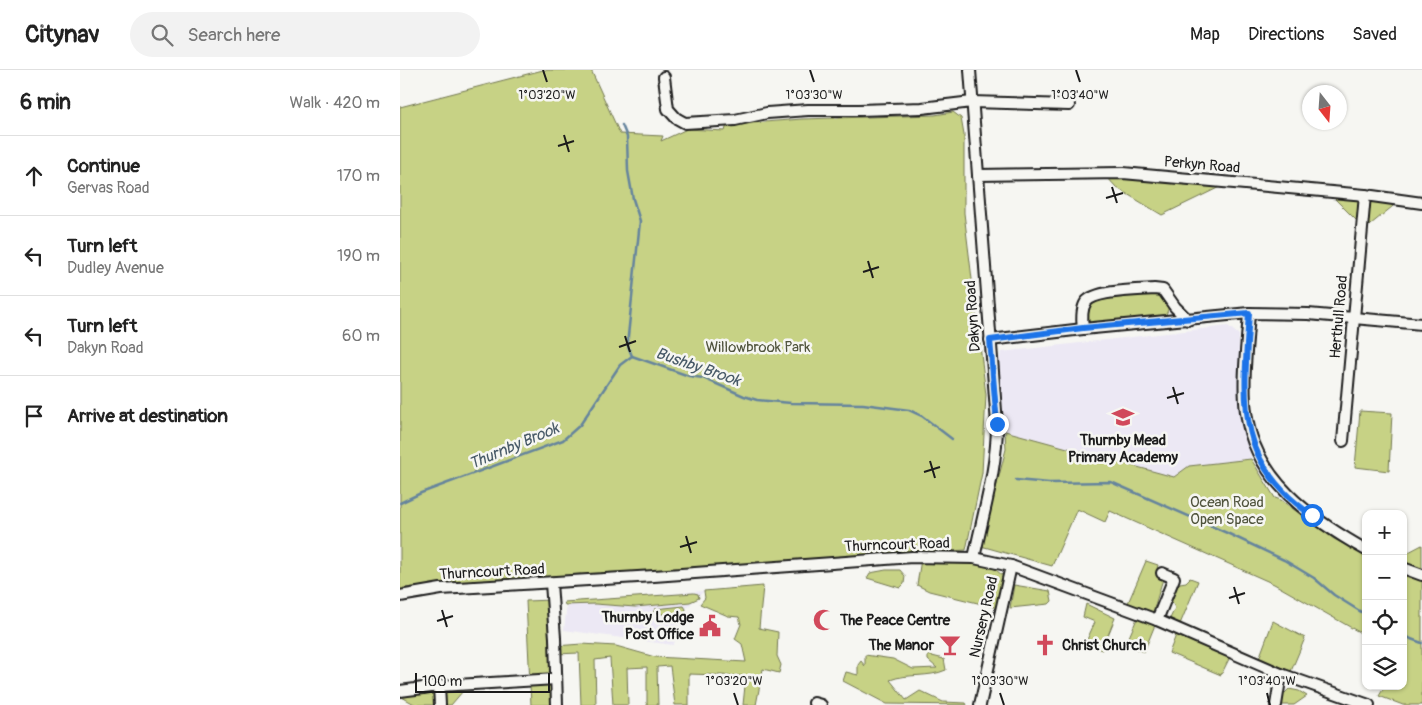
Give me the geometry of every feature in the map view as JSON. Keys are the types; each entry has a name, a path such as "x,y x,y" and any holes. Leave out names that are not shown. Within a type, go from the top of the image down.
{"street":[{"name":"Dakyn Road","path":"970,70 997,424 997,445 994,464 974,558"},
{"path":"664,77 668,109 676,118 685,123 735,120 767,113 808,110 922,108 972,102 1069,106"},
{"name":"Perkyn Road","path":"978,175 1123,173 1365,195 1422,203"},
{"name":"Herthull Road","path":"1343,441 1365,195"},
{"path":"1083,328 1082,317 1086,302 1094,296 1154,289 1163,290 1175,307 1188,320"},
{"path":"990,340 1083,328 1249,313 1308,314 1422,324"},
{"path":"1249,313 1245,401 1251,434 1259,456 1280,487 1305,510 1343,537 1362,548"},
{"name":"Thurncourt Road","path":"400,596 441,589 912,558 974,558 1011,566 1157,620 1281,674 1369,705"},
{"name":"Nursery Road","path":"980,705 1011,566"},
{"path":"1407,569 1422,575"},
{"path":"1157,620 1178,579 1162,573"},
{"path":"551,583 557,705"},
{"path":"1276,705 1281,674"},
{"path":"400,691 439,686 556,679"},
{"path":"439,686 440,705"}],"shaded area":[{"name":"Thurnby Mead Primary Academy","path":"1228,326 1239,335 1239,402 1251,459 1189,466 1174,477 1005,431 998,364 1001,352"},
{"path":"704,591 676,618 680,631 673,645 564,630 567,602"}],"green space":[{"name":"Willowbrook Park","path":"543,70 591,70 620,134 663,136 661,141 687,129 725,131 727,125 802,119 935,115 953,112 961,118 964,135 964,213 986,395 982,473 966,550 835,558 797,563 796,560 766,562 766,565 582,579 581,574 403,588 407,595 400,596 400,107"},
{"path":"1105,175 1230,182 1162,215 1117,188"},
{"path":"1330,194 1398,202 1365,229"},
{"path":"1155,292 1161,294 1169,304 1163,321 1091,328 1087,313 1088,307 1097,298"},
{"path":"1360,411 1392,413 1389,471 1355,467"},
{"name":"Ocean Road Open Space","path":"1005,431 1174,477 1189,466 1251,459 1275,498 1281,500 1334,539 1362,553 1362,634 1274,584 1110,511 1105,522 1077,509 1052,566 981,546 1006,449"},
{"path":"1422,545 1422,705 1403,705 1379,696 1383,690 1407,690 1407,553"},
{"path":"921,559 984,560 1008,580 1002,609 929,591 917,585"},
{"path":"1146,561 1158,565 1156,574 1163,579 1151,618 1157,620 1144,652 1126,644 1139,614 1125,610"},
{"path":"900,570 905,576 904,584 900,588 867,578 870,573"},
{"path":"1190,578 1198,581 1178,629 1232,653 1221,675 1169,653 1178,630 1167,625 1175,608 1168,594 1180,583 1186,582"},
{"path":"1014,585 1050,591 1052,601 1049,604 1010,608"},
{"path":"763,586 759,628 778,632 777,656 781,665 779,673 763,669 756,705 743,705 746,676 689,674 689,705 675,705 670,666 657,667 658,705 647,705 647,667 627,668 628,705 613,705 610,658 595,660 596,705 581,705 579,653 556,654 555,646 582,644 616,646 655,657 746,662 742,644 735,639 741,624 739,617 728,616 700,604 705,598 704,591"},
{"path":"698,594 699,598 690,602 635,607 595,604 565,605 564,602"},
{"path":"552,600 557,705 531,705 526,601"},
{"path":"1086,604 1115,618 1102,650 1085,644 1095,622 1083,617"},
{"path":"684,606 686,609 684,615 681,616 653,613 655,609"},
{"path":"1273,621 1305,638 1289,676 1257,664"},
{"path":"865,655 893,659 913,669 937,668 928,660 928,655 944,659 946,670 890,680 906,700 920,691 943,702 966,703 967,705 887,704 843,681 846,672 858,675 858,665 861,661 865,666"},
{"path":"469,684 451,705 416,705 400,696 400,692"},
{"path":"1289,689 1299,691 1307,696 1294,705 1281,705 1282,696"}],"waterway":[{"name":"Bushby Brook","path":"622,125 627,137 628,171 633,199 640,221 628,336 628,346 632,356 689,376 703,378 757,400 791,403 863,404 909,410 922,416 952,439"},
{"name":"Thurnby Brook","path":"400,503 421,493 563,440 580,425 620,365 632,356"},
{"name":"Bushby Brook","path":"1016,480 1049,483 1111,482 1284,560 1314,578 1334,595 1362,612"},
{"name":"Bushby Brook","path":"1407,636 1422,643"}],"place":[{"name":"Thurnby Mead Primary Academy","path":"1123,417"},
{"name":"The Peace Centre","path":"824,620"},
{"name":"Thurnby Lodge Post Office","path":"710,626"},
{"name":"The Manor","path":"950,645"},
{"name":"Christ Church","path":"1045,645"}],"route":[{"path":"997,424 990,340 1083,328 1249,313 1245,401 1248,424 1254,445 1272,478 1312,515"}]}
